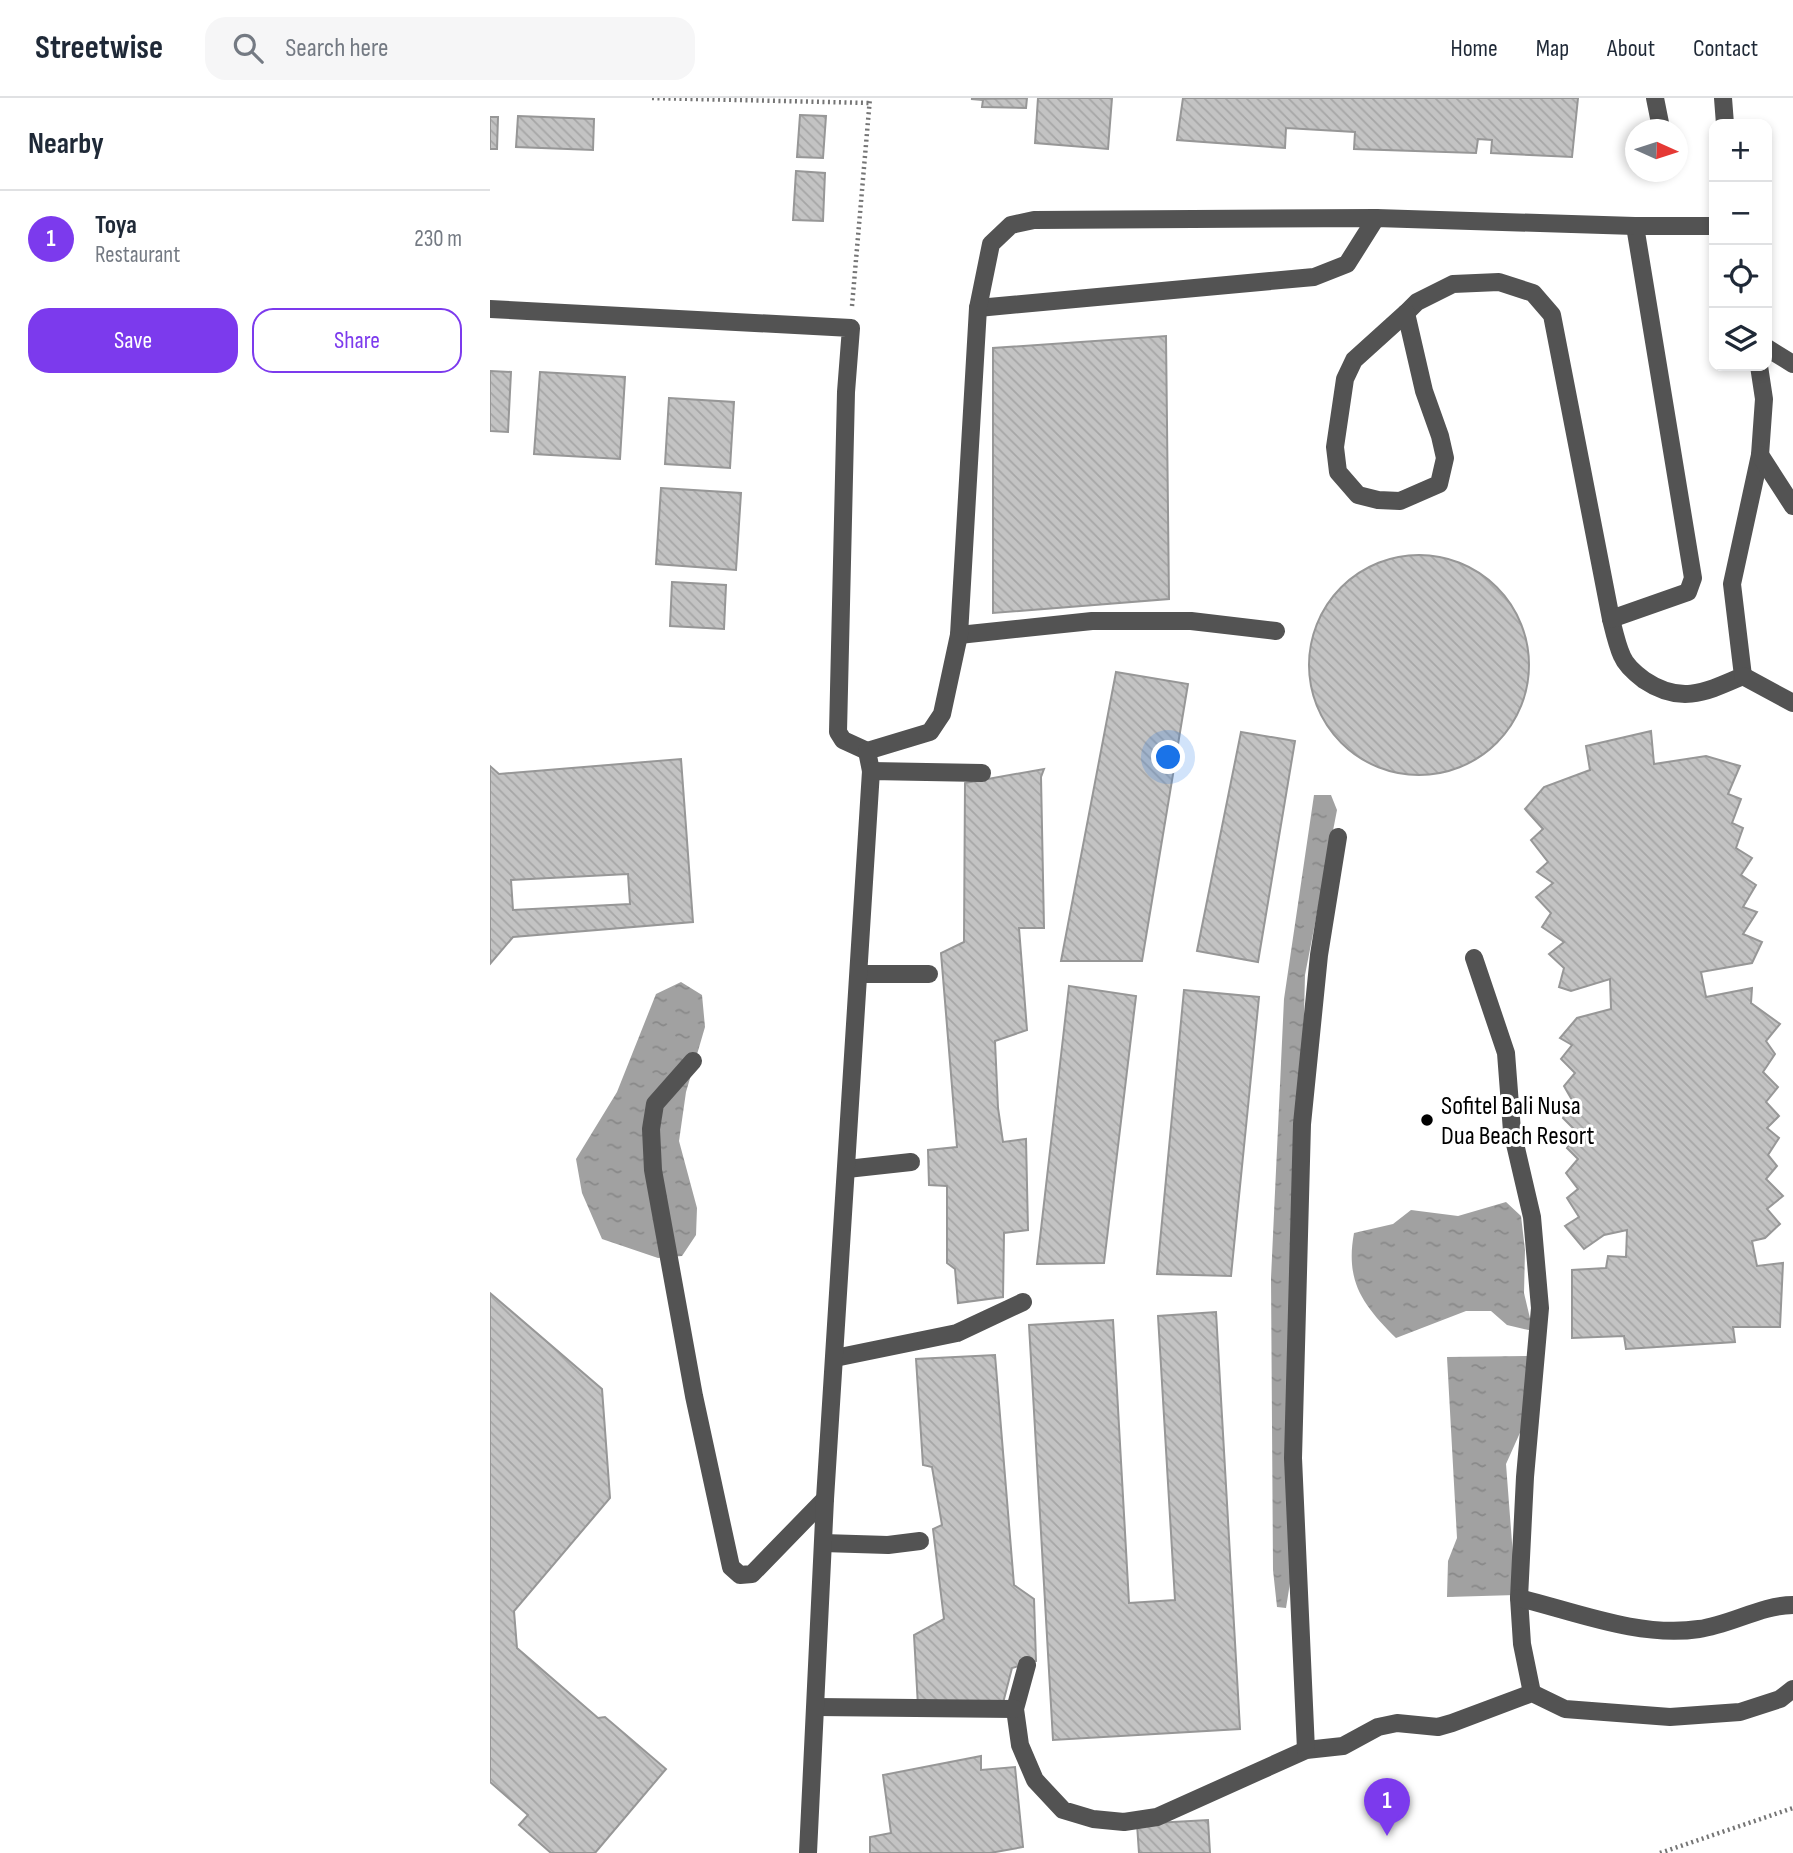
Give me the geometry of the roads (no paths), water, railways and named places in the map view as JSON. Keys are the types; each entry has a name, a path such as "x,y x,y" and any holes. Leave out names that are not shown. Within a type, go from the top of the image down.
{"lane":[{"path":"1655,98 1659,119"},
{"path":"1723,98 1725,119"},
{"path":"978,308 1314,276 1347,264 1376,218"},
{"path":"490,309 850,328 838,732 843,740 866,751 930,732 942,714 959,635 978,308 991,244 1011,225 1376,218 1709,226"},
{"path":"1611,619 1688,592 1693,578 1634,226"},
{"path":"1406,313 1445,458 1439,484 1401,501 1378,500 1358,495 1346,484 1338,472 1335,447 1345,379 1354,360 1417,302 1453,284 1499,282 1533,293 1552,315 1611,619 1622,659 1635,674 1657,689 1686,696 1711,690 1743,676"},
{"path":"1772,351 1793,365"},
{"path":"1743,676 1732,584 1760,455 1764,399 1760,371"},
{"path":"1760,455 1793,506"},
{"path":"959,635 1093,621 1191,621 1276,631"},
{"path":"1743,676 1793,703"},
{"path":"808,1853 825,1499 871,771 866,751"},
{"path":"871,771 982,773"},
{"path":"1307,1749 1293,1458 1302,1124 1319,955 1338,836"},
{"path":"1475,958 1506,1053 1512,1131 1532,1217 1540,1308 1525,1477 1519,1598 1522,1644 1532,1693"},
{"path":"859,974 929,974"},
{"path":"692,1061 655,1104 651,1129 653,1170 694,1396 731,1567 740,1575 752,1574 825,1499"},
{"path":"847,1169 911,1162"},
{"path":"835,1358 957,1333 1023,1302"},
{"path":"823,1542 888,1545 920,1541"},
{"path":"1519,1598 1642,1629 1675,1632 1702,1629 1793,1605"},
{"path":"1027,1665 1015,1709 1020,1745 1035,1780 1063,1810 1093,1819 1124,1822 1157,1817 1307,1749 1343,1746 1378,1727 1397,1723 1438,1727 1532,1693 1565,1709 1670,1717 1740,1712 1780,1699 1793,1689"},
{"path":"816,1707 1015,1709"}],"water":[{"path":"1314,795 1331,795 1337,810 1305,975 1290,1583 1286,1608 1277,1607 1273,1570 1271,1278 1284,999"},
{"path":"681,982 702,995 705,1027 686,1092 679,1141 697,1208 696,1235 682,1256 658,1258 602,1239 582,1193 576,1159 617,1092 656,994"},
{"path":"1506,1202 1521,1216 1525,1250 1524,1293 1533,1331 1507,1325 1491,1311 1466,1311 1396,1338 1374,1315 1359,1291 1352,1265 1354,1233 1393,1224 1411,1210 1458,1216"},
{"path":"1528,1356 1523,1426 1506,1464 1516,1595 1447,1597 1448,1561 1457,1538 1447,1357"}],"place":[{"name":"Sofitel Bali Nusa Dua Beach Resort","path":"1427,1120"},
{"name":"Toya","path":"1387,1836"}]}
